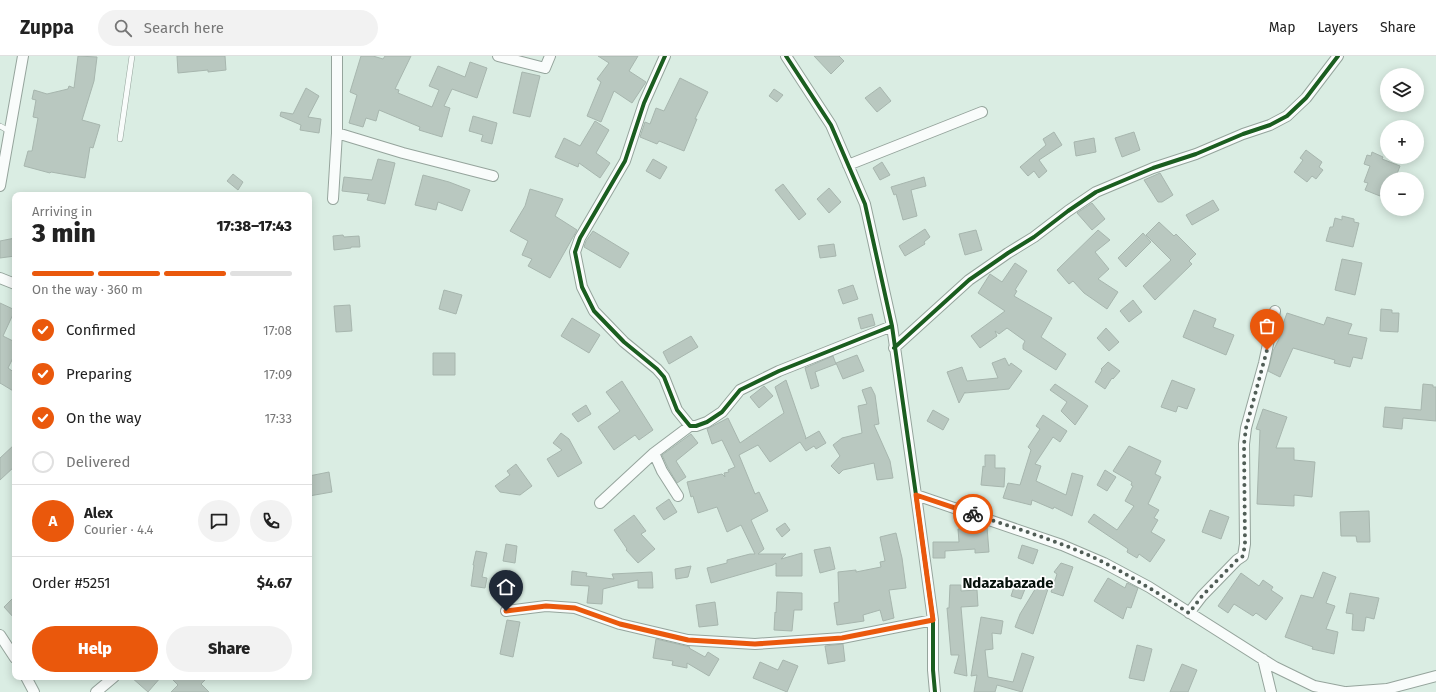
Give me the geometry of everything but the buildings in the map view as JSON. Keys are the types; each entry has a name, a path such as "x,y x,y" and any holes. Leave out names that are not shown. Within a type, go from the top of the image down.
{"street":[{"path":"0,186 5,128 23,56"},
{"path":"333,198 337,133 337,56"},
{"path":"498,56 545,68 550,56"},
{"path":"665,56 644,103 625,161 580,238 575,252 582,287 594,311 624,342 657,369 664,377 677,410 690,426"},
{"path":"786,56 831,125 865,204 892,326 933,620 933,670 935,692"},
{"path":"894,348 969,280 1034,237 1068,210 1096,192 1153,168 1196,154 1243,134 1270,125 1287,116 1306,98 1338,56"},
{"path":"848,165 982,112"},
{"path":"337,133 403,154 493,176"},
{"path":"0,278 12,283"},
{"path":"1189,613 1202,596 1237,560 1243,556 1245,544 1244,444 1246,428 1264,363 1275,311"},
{"path":"600,503 654,453 690,426 696,426 707,422 722,412 740,390 791,366 892,326"},
{"path":"654,453 662,471 678,496"},
{"path":"916,495 1062,545 1097,560 1149,587 1263,659 1314,686 1344,692"},
{"path":"506,611 546,606 575,608 620,624 688,640 755,644 842,638 933,620"},
{"path":"0,634 12,653"},
{"path":"1263,659 1271,692"},
{"path":"1347,692 1387,689 1436,676"},
{"path":"28,680 34,692"},
{"path":"96,692 110,680"}],"lane":[{"path":"120,139 132,56"}],"cycle path":[{"path":"665,56 644,103 625,161 580,238 575,252 582,287 594,311 624,342 657,369 664,377 677,410 690,426 696,426 707,422 722,412 740,390 779,371 892,326"},
{"path":"786,56 831,125 865,204 892,326 933,620 933,670 935,692"},
{"path":"894,348 969,280 1034,237 1096,192 1153,168 1196,154 1243,134 1270,125 1287,116 1306,98 1338,56"}],"way so far":[{"path":"973,514 1062,545 1104,563 1149,587 1189,613 1202,596 1237,560 1243,556 1245,544 1244,444 1246,428 1267,350"}],"district":[{"name":"Ndazabazade","path":"1008,583"}],"route":[{"path":"506,611 546,606 575,608 620,624 688,640 755,644 842,638 933,620 916,495 973,514"}]}
